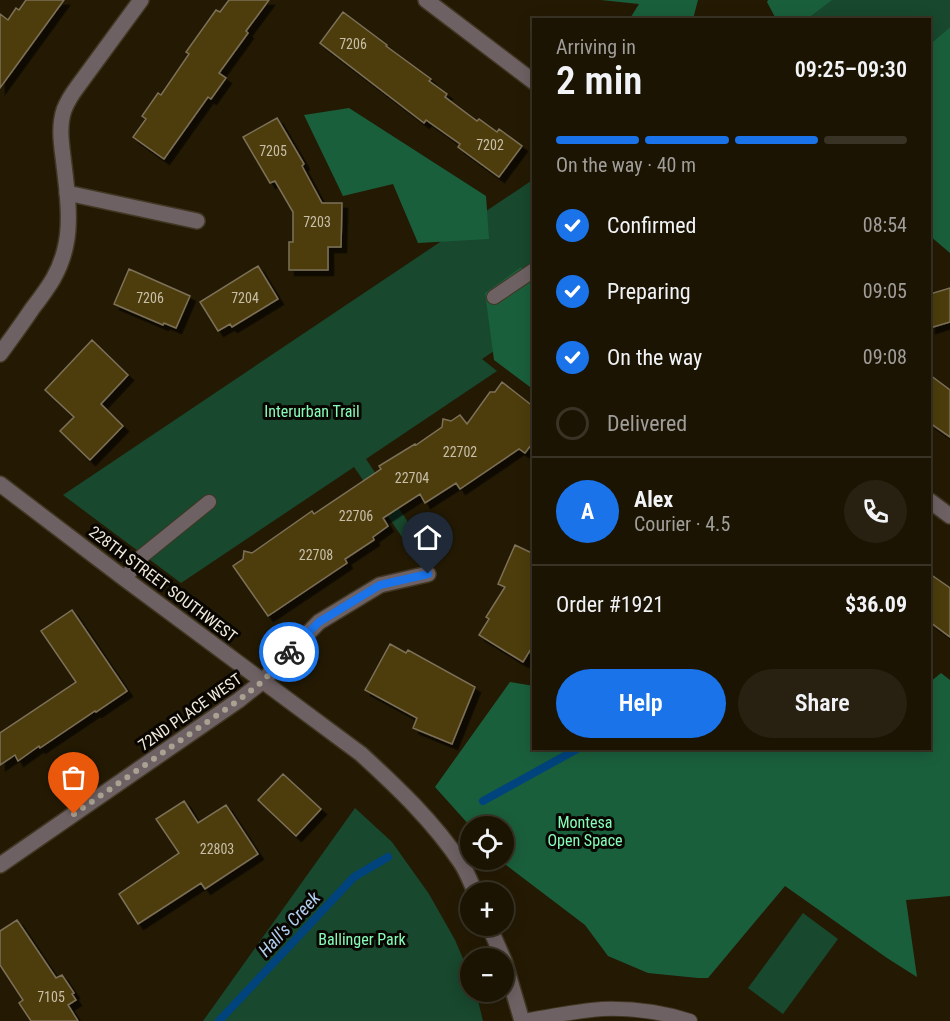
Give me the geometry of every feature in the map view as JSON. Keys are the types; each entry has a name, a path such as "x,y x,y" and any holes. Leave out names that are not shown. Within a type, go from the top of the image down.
{"street":[{"path":"0,354 55,278 62,262 67,242 68,217 61,142 63,112 78,86 141,0"},
{"path":"426,0 532,80"},
{"path":"67,193 197,221"},
{"name":"228TH STREET SOUTHWEST","path":"0,484 361,754 391,781 442,837 462,865 470,882"},
{"path":"931,502 950,516"},
{"name":"72ND PLACE WEST","path":"0,865 239,700 263,681 319,622 380,585 428,574"},
{"path":"514,993 522,1021"}],"lane":[{"path":"494,297 532,271"},
{"path":"125,579 141,557 209,502"},
{"path":"522,1021 602,1010 632,1010 659,1013 690,1021"}],"green space":[{"path":"601,0 698,0 693,18 630,18 639,4"},
{"path":"768,0 832,0 808,18 775,18"},
{"path":"795,0 950,0 950,27 931,43 931,18 773,18"},
{"path":"950,27 950,253 931,237 931,43"},
{"path":"349,108 486,196 489,239 418,243 393,184 343,196 304,115"},
{"name":"Interurban Trail","path":"532,180 532,325 482,359 497,371 366,459 414,531 402,537 354,467 181,583 63,495"},
{"path":"521,267 532,281 532,388 494,360 485,293"},
{"name":"Montesa Open Space","path":"941,673 950,680 950,896 906,900 917,977 785,886 708,978 648,973 608,956 585,925 513,870 514,816 461,816 435,787 510,682 532,686 532,750 931,750 931,681"},
{"name":"Ballinger Park","path":"355,808 392,842 429,894 460,952 460,1002 478,1002 483,1021 203,1021"},
{"path":"803,913 838,939 783,1014 748,988"}],"building":[{"path":"26,0 64,0 0,88 0,14 8,20 16,8 19,10"},
{"path":"229,0 269,0 219,73 226,78 211,99 208,97 164,159 133,137 146,119 142,116 158,93 161,95 189,54 186,52 216,10 220,12"},
{"path":"343,12 431,79 429,81 447,94 445,97 477,121 479,119 497,132 499,129 522,146 499,177 458,147 460,144 426,120 424,123 320,43"},
{"path":"277,118 304,164 302,166 322,203 342,203 341,247 328,247 328,270 289,270 289,242 293,242 293,212 275,181 270,183 243,137"},
{"path":"258,266 278,299 232,327 230,324 218,331 200,302"},
{"path":"129,269 190,296 176,328 164,323 163,325 114,304"},
{"path":"950,288 950,322 931,328 931,294"},
{"path":"92,340 128,375 101,404 123,426 90,460 60,431 74,417 45,390"},
{"path":"931,376 950,390 950,437 931,424"},
{"path":"502,382 532,405 532,444 525,453 519,449 460,489 456,483 425,503 420,494 383,518 388,526 373,537 374,540 345,559 347,563 268,616 233,566 243,559 244,551 252,553 312,511 314,514 381,469 379,466 442,427 443,419 451,421 460,415 467,424 490,392 495,392"},
{"path":"515,545 532,553 532,647 523,662 479,635 489,619 486,617 505,587 498,584"},
{"path":"931,575 950,588 950,637 931,623"},
{"path":"72,610 127,691 18,761 15,755 0,765 0,733 76,682 41,631"},
{"path":"390,644 406,653 408,650 475,687 452,744 413,728 417,718 365,690"},
{"path":"283,774 321,809 296,836 258,800"},
{"path":"184,801 198,823 226,805 258,854 205,889 201,883 138,924 119,894 179,853 156,819"},
{"path":"17,920 56,978 62,975 74,993 72,994 76,1000 68,1005 78,1021 31,1021 19,1003 23,1000 0,965 0,931"}],"waterway":[{"name":"Hall's Creek","path":"483,801 575,750"},
{"name":"Hall's Creek","path":"219,1021 354,877 388,857"}],"way so far":[{"path":"74,814 239,700 263,681 289,652"}],"route":[{"path":"289,652 319,622 380,585 428,574"}]}
